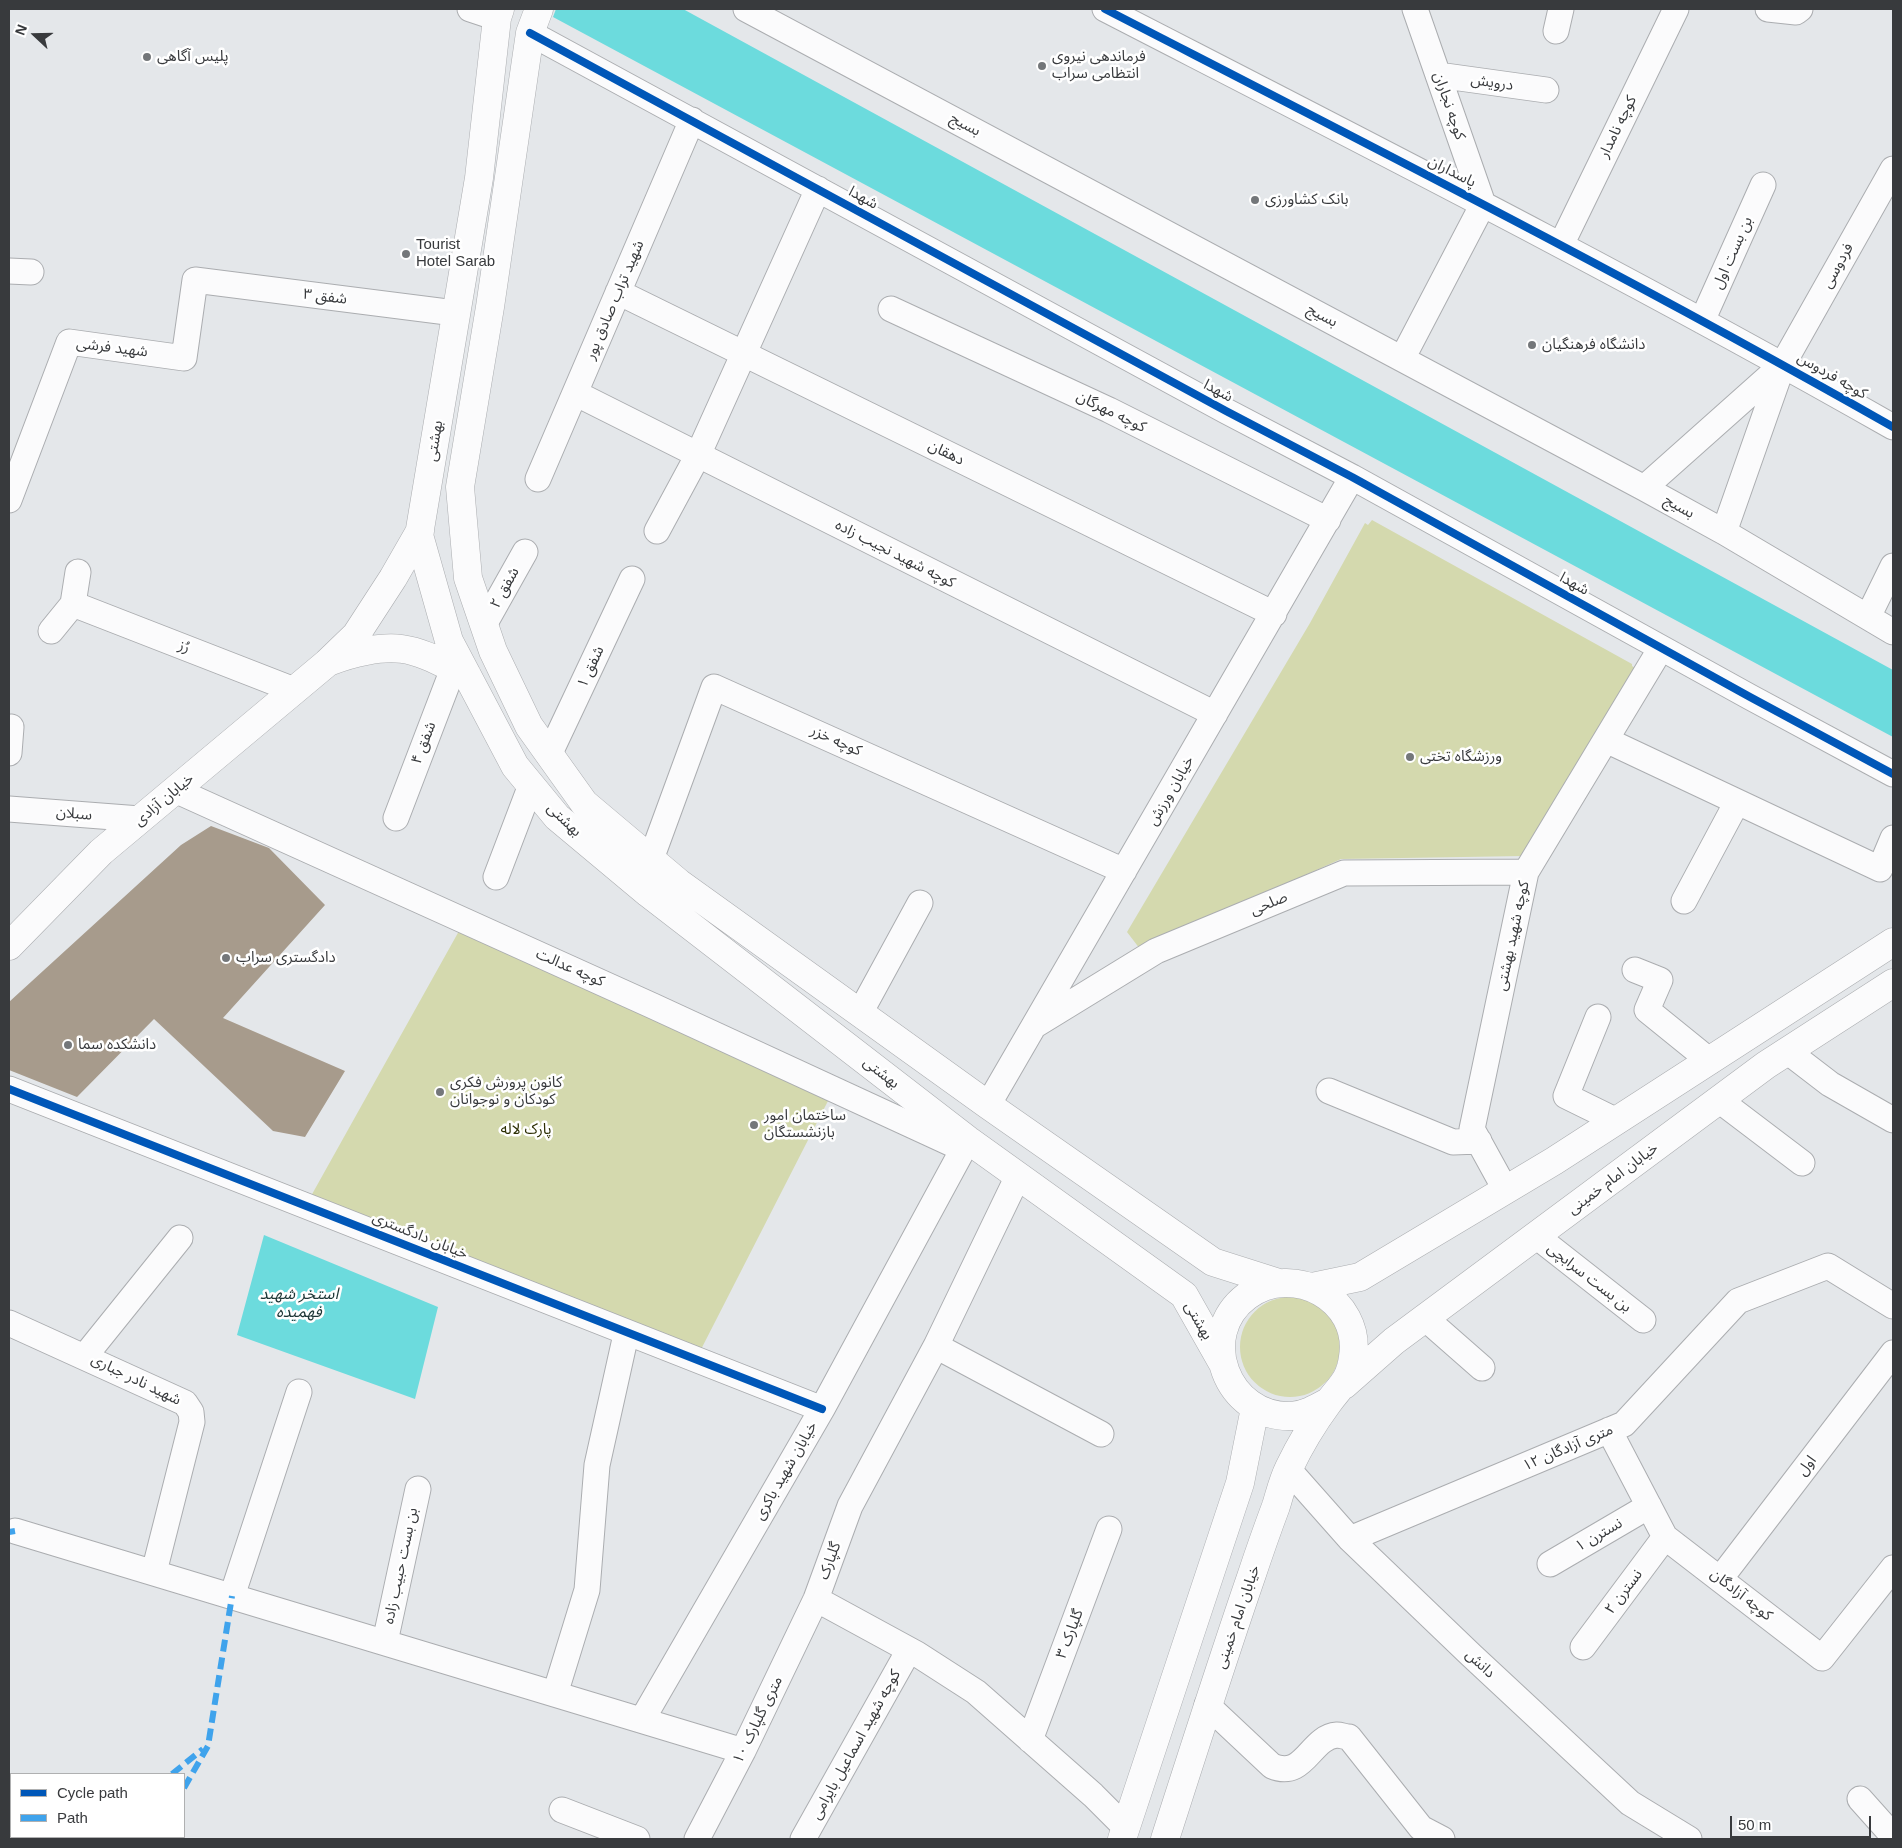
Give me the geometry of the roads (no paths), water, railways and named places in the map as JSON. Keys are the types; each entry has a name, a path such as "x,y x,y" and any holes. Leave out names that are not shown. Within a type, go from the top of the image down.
{"main road":[{"path":"498,13 535,21"},
{"name":"بهشتی","path":"498,13 479,178 420,531 449,641 460,672 515,766 557,817 648,893 966,1144 1018,1176 1184,1295 1222,1362"},
{"name":"بهشتی","path":"535,21 492,298 460,487 468,578 494,651 529,726 584,803 679,882 988,1105 1213,1262 1279,1283"},
{"path":"327,663 356,635 393,578 420,531"},
{"path":"327,663 351,653 402,649 421,654 460,672"},
{"name":"خیابان آزادی","path":"9,946 101,852 327,663"},
{"path":"1312,1287 1360,1277 1617,1120 1893,942"},
{"name":"خیابان امام خمینی","path":"1165,1839 1207,1705 1288,1469 1335,1395 1394,1341 1719,1100 1788,1051 1893,983"},
{"path":"966,1144 988,1105"},
{"path":"1279,1283 1296,1283 1312,1287 1327,1295 1339,1307 1348,1322 1353,1338 1353,1356 1350,1372 1335,1395 1311,1411 1292,1416 1273,1414 1255,1408 1240,1396 1229,1380 1222,1362 1221,1344 1225,1326 1234,1310 1246,1297 1262,1288 1279,1283"},
{"path":"1124,1834 1240,1483 1255,1408"}],"street":[{"path":"470,9 498,13"},
{"name":"بسیج","path":"746,9 1644,488 1724,532 1893,632"},
{"name":"پاسداران","path":"1105,9 1484,204 1783,364"},
{"name":"کوچه نجاران","path":"1415,9 1484,204"},
{"name":"کوچه نامدار","path":"1561,245 1676,9"},
{"path":"1768,9 1796,12 1800,9"},
{"name":"شهدا","path":"535,21 692,120 1226,411 1352,477 1660,648 1893,774"},
{"name":"درویش","path":"1438,75 1546,90"},
{"name":"شهید تراب صادق پور","path":"538,479 692,120"},
{"name":"فردوسی","path":"1783,364 1893,169"},
{"name":"بن بست اول","path":"1702,321 1763,185"},
{"path":"657,531 698,455 818,189"},
{"path":"1402,359 1484,204"},
{"name":"شفق ۳","path":"195,280 455,313"},
{"name":"شهید فرشی","path":"9,500 69,342 184,358 195,280"},
{"name":"دهقان","path":"618,292 1274,614"},
{"name":"کوچه مهرگان","path":"891,309 1109,410 1328,520"},
{"path":"1644,488 1783,364"},
{"path":"1724,532 1783,364"},
{"name":"کوچه فردوس","path":"1783,364 1893,426"},
{"name":"کوچه شهید نجیب زاده","path":"575,393 1215,714"},
{"name":"خیابان ورزش","path":"988,1105 1352,477"},
{"name":"شفق ۲","path":"484,624 525,552"},
{"path":"1868,617 1893,566"},
{"path":"51,631 74,604 78,572"},
{"name":"شفق ۱","path":"549,755 632,580"},
{"name":"رُز","path":"74,604 294,690"},
{"name":"کوچه شهید بهشتی","path":"1505,1190 1472,1129 1526,872 1660,648"},
{"name":"شفق ۴","path":"396,818 460,672"},
{"name":"کوچه خزر","path":"651,859 714,687 1124,871"},
{"path":"9,752 11,727"},
{"path":"1606,740 1880,869 1893,838"},
{"path":"496,877 531,785"},
{"name":"کوچه عدالت","path":"175,790 644,1002 966,1144"},
{"path":"1684,901 1737,802"},
{"name":"سبلان","path":"9,809 140,820"},
{"name":"صلحی","path":"1035,1025 1156,951 1344,873 1526,872"},
{"path":"860,1013 920,903"},
{"path":"1635,970 1660,980 1647,1010 1710,1061"},
{"path":"1598,1016 1566,1096 1617,1120"},
{"path":"1788,1051 1830,1084 1893,1120"},
{"name":"خیابان دادگستری","path":"9,1089 822,1410"},
{"path":"1329,1091 1453,1142 1479,1141"},
{"path":"1719,1100 1802,1163"},
{"name":"خیابان شهید باکری","path":"642,1720 822,1410 966,1144"},
{"name":"گلپارک","path":"1018,1176 936,1346 850,1506 816,1599 909,1650 976,1692 1092,1795 1124,1834"},
{"name":"بن بست سرابچی","path":"1536,1236 1643,1320"},
{"path":"85,1356 180,1238"},
{"name":"۱۲ متری آزادگان","path":"1350,1539 1624,1424 1738,1301 1828,1266 1893,1306"},
{"path":"1425,1318 1482,1368"},
{"name":"شهید نادر جباری","path":"9,1323 186,1403 191,1412 192,1422 154,1572"},
{"path":"555,1694 587,1590 597,1465 625,1339"},
{"path":"936,1346 1101,1434"},
{"name":"اول","path":"1720,1579 1893,1353"},
{"path":"232,1596 299,1392"},
{"name":"کوچه آزادگان","path":"1609,1430 1665,1537 1822,1658 1893,1568"},
{"name":"دانش","path":"1288,1469 1350,1539 1630,1803 1689,1839"},
{"name":"بن بست حبیب زاده","path":"385,1642 418,1489"},
{"name":"نسترن ۱","path":"1550,1564 1649,1506"},
{"name":"گلپارک ۳","path":"1030,1740 1109,1529"},
{"path":"15,1531 743,1751"},
{"name":"نسترن ۲","path":"1582,1647 1665,1537"},
{"name":"۱۰ متری گلپارک","path":"697,1839 743,1751 816,1599"},
{"name":"کوچه شهید اسماعیل بایرامی","path":"803,1839 909,1650"},
{"path":"1207,1705 1272,1766 1282,1770 1293,1769 1327,1738 1338,1735 1349,1737 1421,1828 1442,1839"},
{"path":"1860,1799 1893,1836"},
{"path":"562,1810 637,1839"}],"water":[{"path":"556,9 683,9 1893,670 1893,737 553,17"},
{"name":"استخر شهید فهمیده","path":"264,1235 438,1307 415,1399 237,1335"}],"place":[{"name":"پلیس آگاهی","path":"147,57"},
{"name":"فرماندهی نیروی انتظامی سراب","path":"1042,66"},
{"name":"بانک کشاورزی","path":"1255,200"},
{"name":"Tourist Hotel Sarab","path":"406,254"},
{"name":"دانشگاه فرهنگیان","path":"1532,345"},
{"name":"ورزشگاه تختی","path":"1410,757"},
{"name":"دادگستری سراب","path":"226,958"},
{"name":"دانشکده سما","path":"68,1045"},
{"name":"کانون پرورش فکری کودکان و نوجوانان","path":"440,1092"},
{"name":"ساختمان امور بازنشستگان","path":"754,1125"}],"park label":[{"name":"پارک لاله","path":"526,1130"}]}
